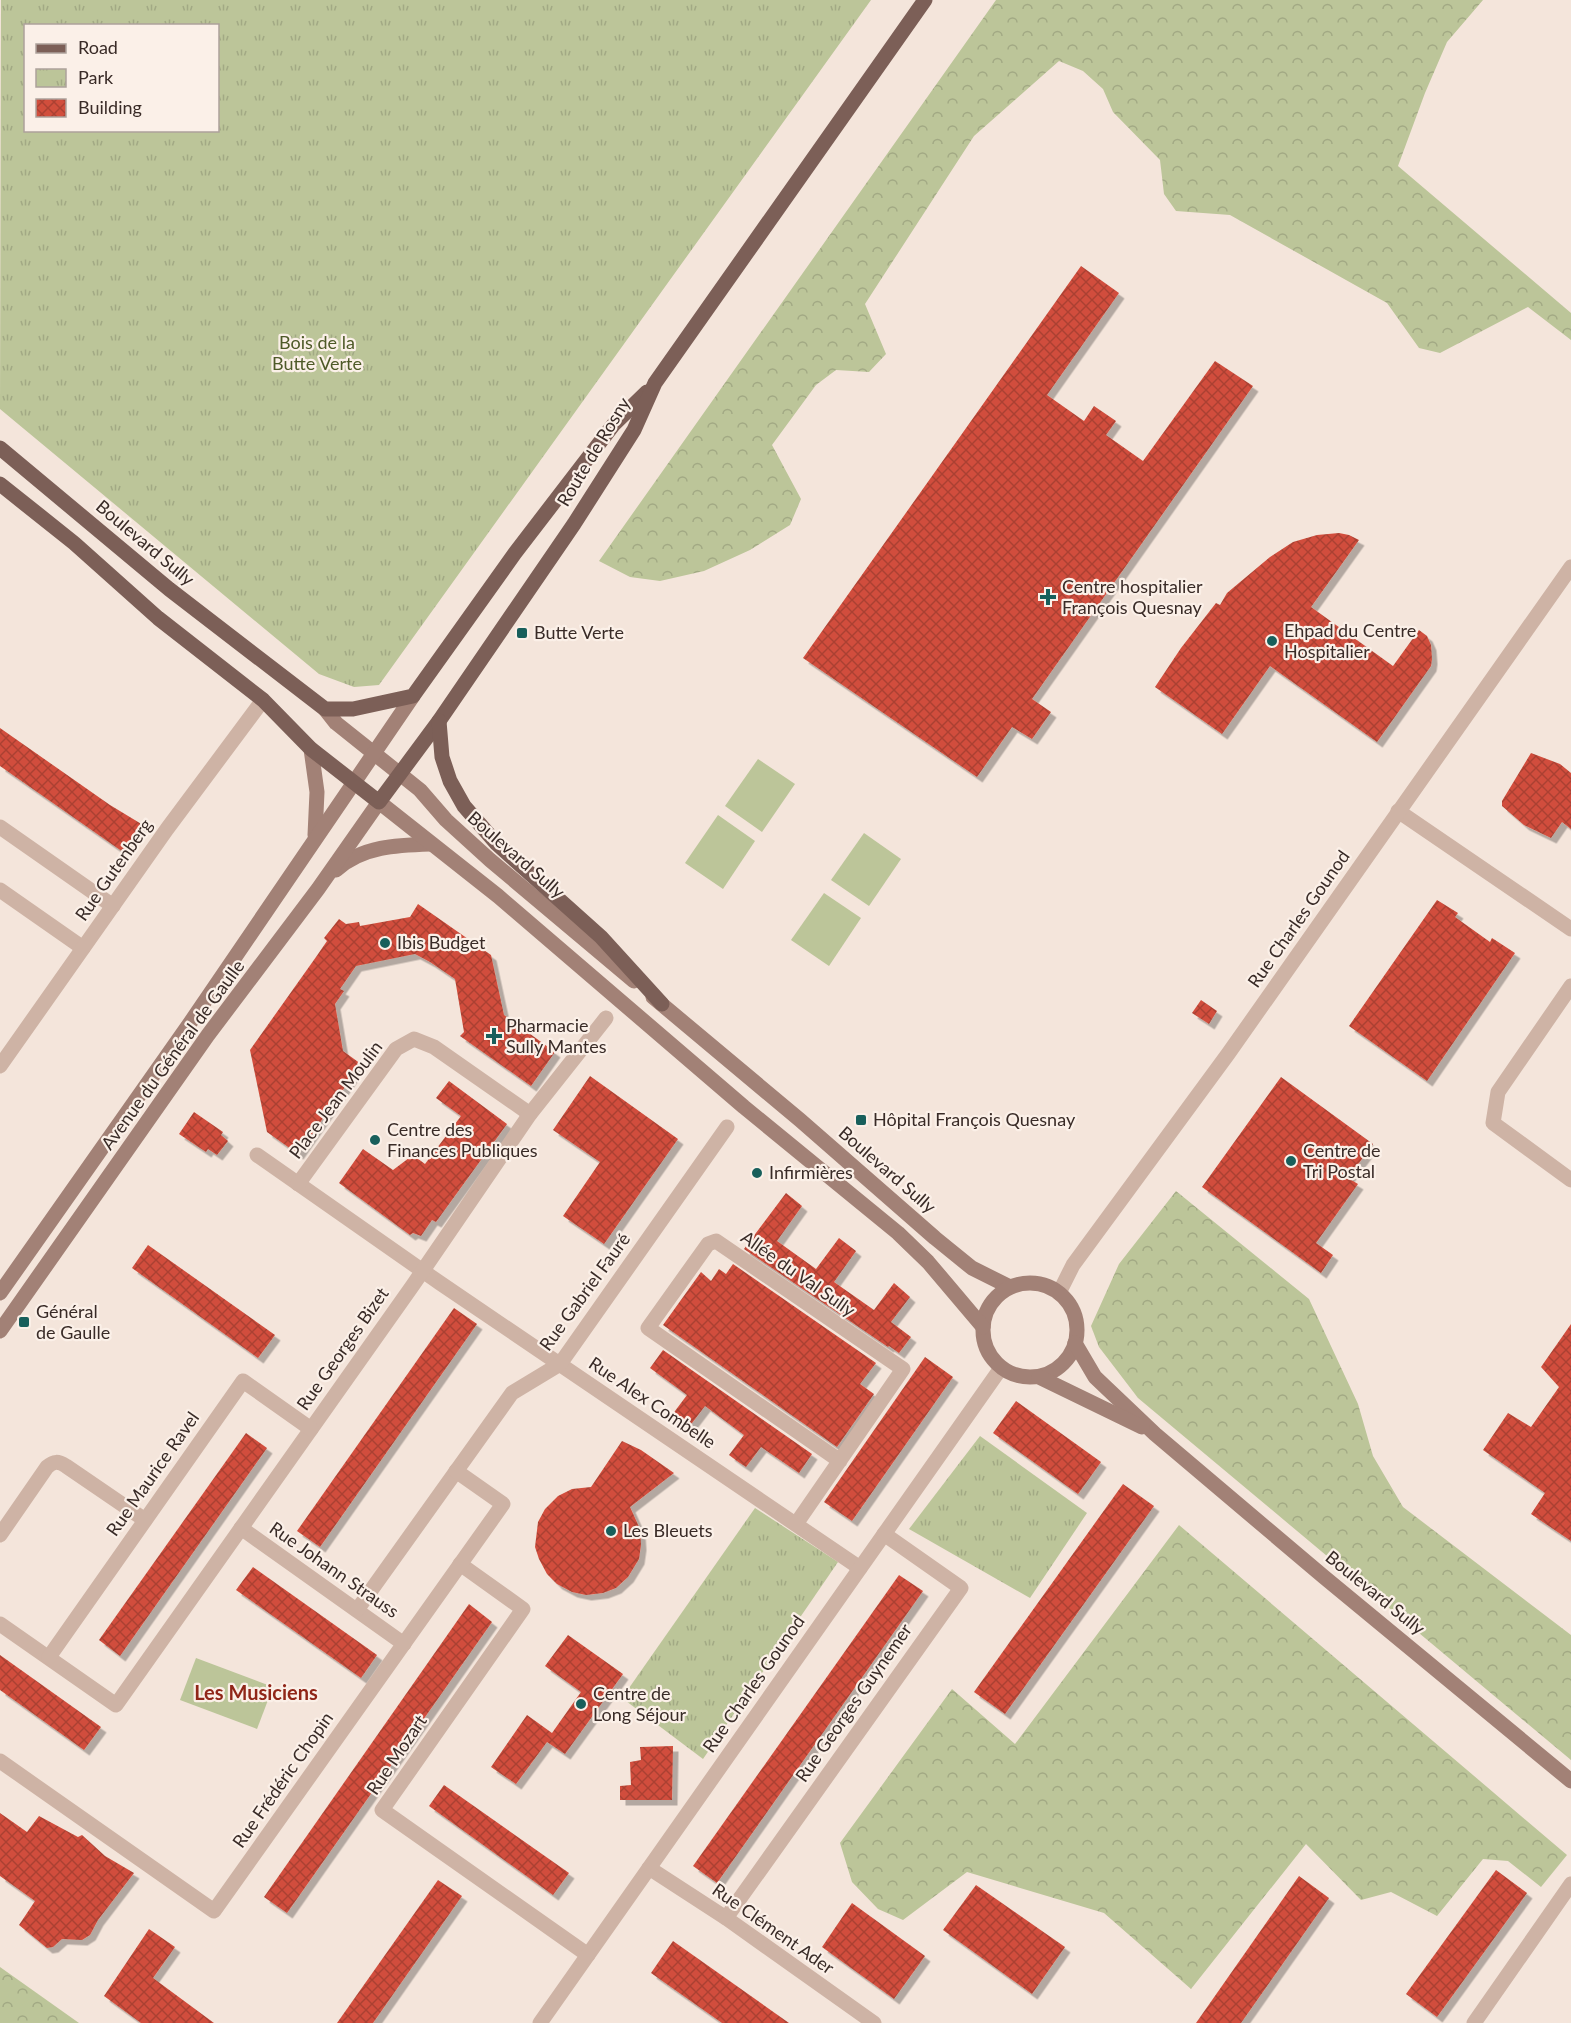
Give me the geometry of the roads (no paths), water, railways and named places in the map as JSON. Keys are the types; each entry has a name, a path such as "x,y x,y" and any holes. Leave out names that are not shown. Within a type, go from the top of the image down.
{"main road":[{"path":"655,383 925,0"},
{"name":"Route de Rosny","path":"413,696 515,553 614,424 655,383"},
{"name":"Route de Rosny","path":"379,802 504,628 596,490 634,430 655,383"},
{"name":"Boulevard Sully","path":"0,448 16,459 169,589 325,709"},
{"path":"0,484 74,543 158,618 263,700 311,749 379,802"},
{"path":"325,709 353,709 413,696"},
{"path":"439,721 442,757 450,781 464,806 497,844 601,937 662,1004"}],"street":[{"name":"Rue Charles Gounod","path":"1059,1293 1073,1265 1221,1064 1571,567"},
{"name":"Route de Rosny","path":"354,782 413,696"},
{"name":"Rue Gutenberg","path":"0,1066 167,829 263,700"},
{"name":"Boulevard Sully","path":"325,709 336,723 420,790 446,819 490,860 800,1119 935,1238 972,1268 1010,1287"},
{"path":"311,749 317,792 315,837"},
{"name":"Avenue du Général de Gaulle","path":"0,1293 190,1023 354,782"},
{"path":"379,802 498,896 744,1107 898,1233 927,1262 983,1327"},
{"name":"Avenue du Général de Gaulle","path":"0,1332 208,1035 323,882 379,802"},
{"path":"1398,811 1571,929"},
{"path":"0,827 113,906"},
{"path":"323,882 347,860 358,855 398,845 431,844"},
{"path":"0,890 83,948"},
{"path":"1571,986 1498,1092 1493,1123 1571,1180"},
{"name":"Rue Georges Bizet","path":"49,1657 116,1705 530,1114 606,1018"},
{"name":"Place Jean Moulin","path":"298,1184 396,1049 414,1039 434,1047 530,1114"},
{"name":"Rue Gabriel Fauré","path":"357,1610 512,1393 560,1364 727,1127"},
{"name":"Place Jean Moulin","path":"256,1155 422,1270"},
{"name":"Allée du Val Sully","path":"796,1524 840,1461 903,1370 716,1241 708,1245 648,1328 840,1461"},
{"name":"Rue Alex Combelle","path":"422,1270 860,1568"},
{"path":"1023,1283 1048,1286 1059,1293 1068,1303 1074,1315 1077,1329 1070,1355 1062,1365 1039,1377 1026,1378 1001,1368 990,1356 984,1342 983,1327 991,1303 1010,1287 1023,1283"},
{"path":"1075,1343 1095,1377 1155,1434"},
{"name":"Rue Charles Gounod","path":"540,2023 1001,1368"},
{"path":"1039,1377 1155,1434"},
{"name":"Rue Maurice Ravel","path":"49,1657 243,1381 311,1429"},
{"name":"Boulevard Sully","path":"1155,1434 1571,1782"},
{"path":"0,1535 47,1467 54,1462 60,1462 145,1520"},
{"name":"Rue Frédéric Chopin","path":"0,1761 214,1911 503,1504 456,1471"},
{"name":"Rue Johann Strauss","path":"241,1528 404,1644"},
{"name":"Rue Georges Guynemer","path":"726,1918 961,1588 884,1534"},
{"name":"Rue Mozart","path":"460,1564 523,1609 382,1810 588,1955"},
{"path":"0,1624 49,1657"},
{"name":"Rue Clément Ader","path":"649,1868 726,1918 874,2023"},
{"path":"1473,2023 1571,1884"}],"place":[{"name":"Centre hospitalier François Quesnay","path":"1048,597"},
{"name":"Butte Verte","path":"522,633"},
{"name":"Ehpad du Centre Hospitalier","path":"1272,641"},
{"name":"Ibis Budget","path":"385,943"},
{"name":"Pharmacie Sully Mantes","path":"494,1036"},
{"name":"Hôpital François Quesnay","path":"861,1120"},
{"name":"Centre des Finances Publiques","path":"375,1140"},
{"name":"Centre de Tri Postal","path":"1291,1161"},
{"name":"Infirmières","path":"757,1173"},
{"name":"Général de Gaulle","path":"24,1322"},
{"name":"Les Bleuets","path":"611,1531"},
{"name":"Centre de Long Séjour","path":"581,1704"}],"district":[{"name":"Les Musiciens","path":"256,1693"}],"park label":[{"name":"Bois de la Butte Verte","path":"317,353"}]}
